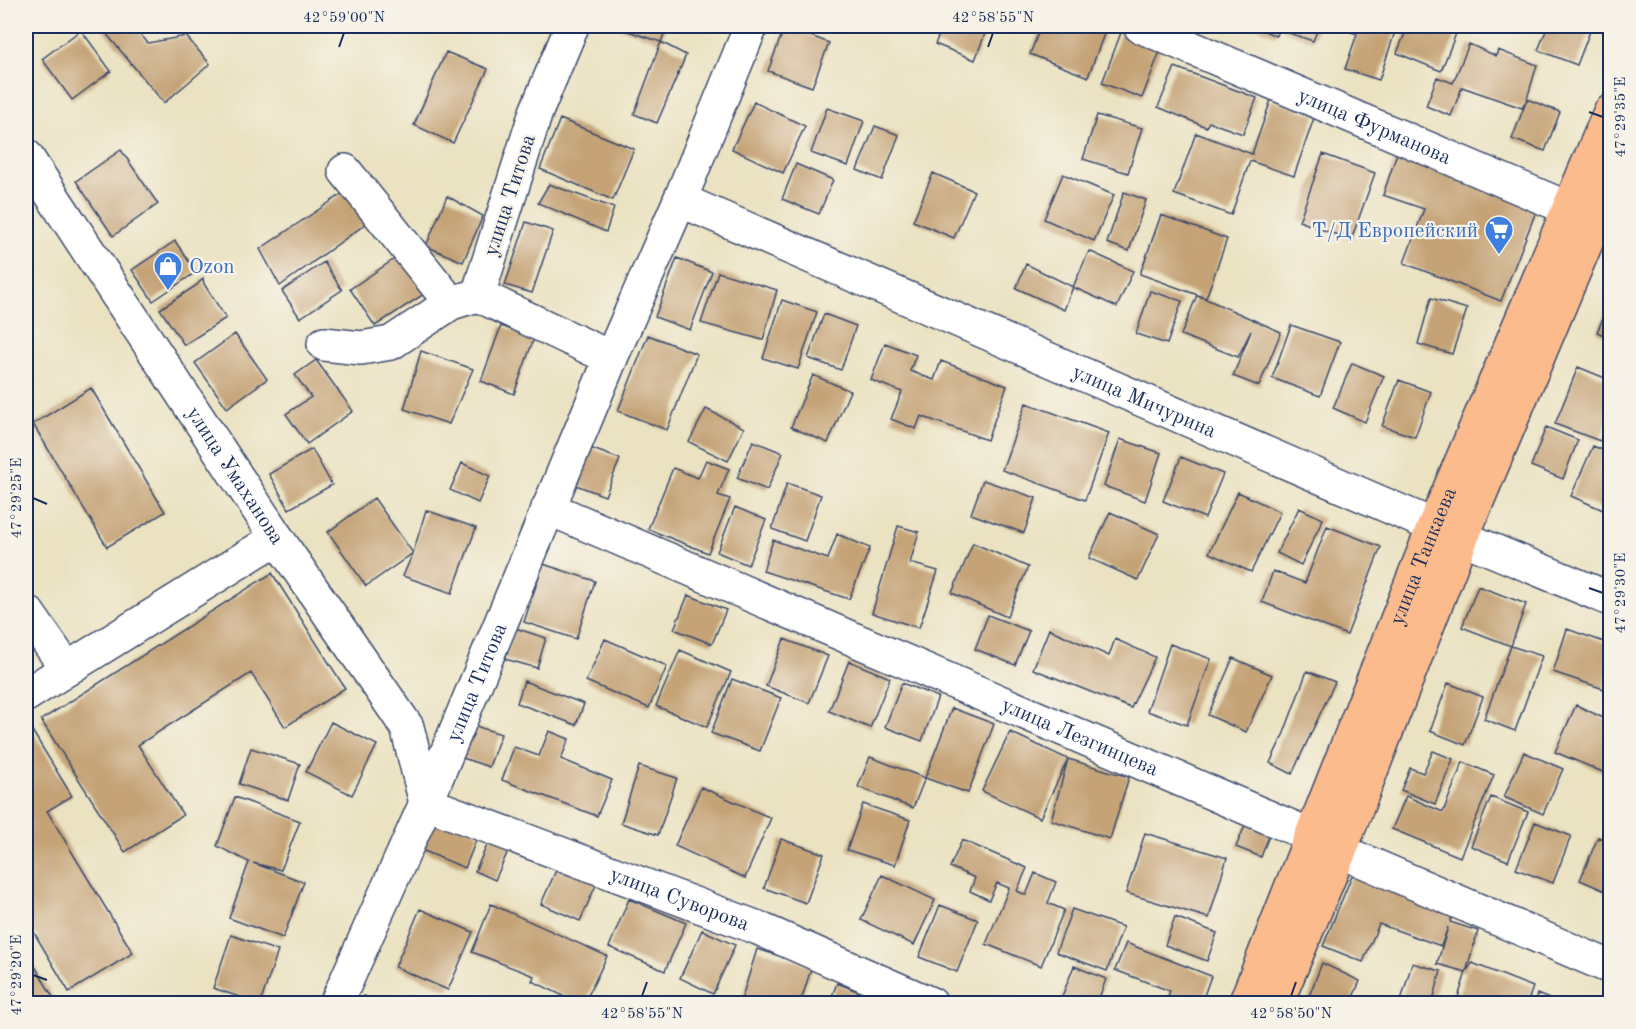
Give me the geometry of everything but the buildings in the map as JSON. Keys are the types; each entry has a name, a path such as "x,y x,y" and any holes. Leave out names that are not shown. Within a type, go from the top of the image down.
{"main road":[{"name":"улица Танкаева","path":"1592,219 1611,112"},
{"name":"улица Танкаева","path":"1276,1004 1326,843 1448,532 1592,219 1611,186"},
{"name":"улица Танкаева","path":"1245,1004 1326,843"}],"street":[{"name":"улица Титова","path":"464,299 536,112 572,26"},
{"name":"улица Титова","path":"336,1004 426,803 751,26"},
{"name":"улица Фурманова","path":"1140,26 1592,219"},
{"name":"улица Умаханова","path":"26,156 277,538 407,727 426,803"},
{"path":"345,171 464,299 611,358"},
{"name":"улица Мичурина","path":"680,200 1448,532 1611,599"},
{"path":"324,344 361,348 391,343 464,299"},
{"name":"улица Лезгинцева","path":"548,508 1611,968"},
{"path":"26,695 277,538"},
{"path":"26,615 28,613 67,669"},
{"name":"улица Суворова","path":"426,803 758,928 931,1004"}],"place":[{"name":"Т/Д Европейский","path":"1499,256"},
{"name":"Ozon","path":"168,292"}]}
